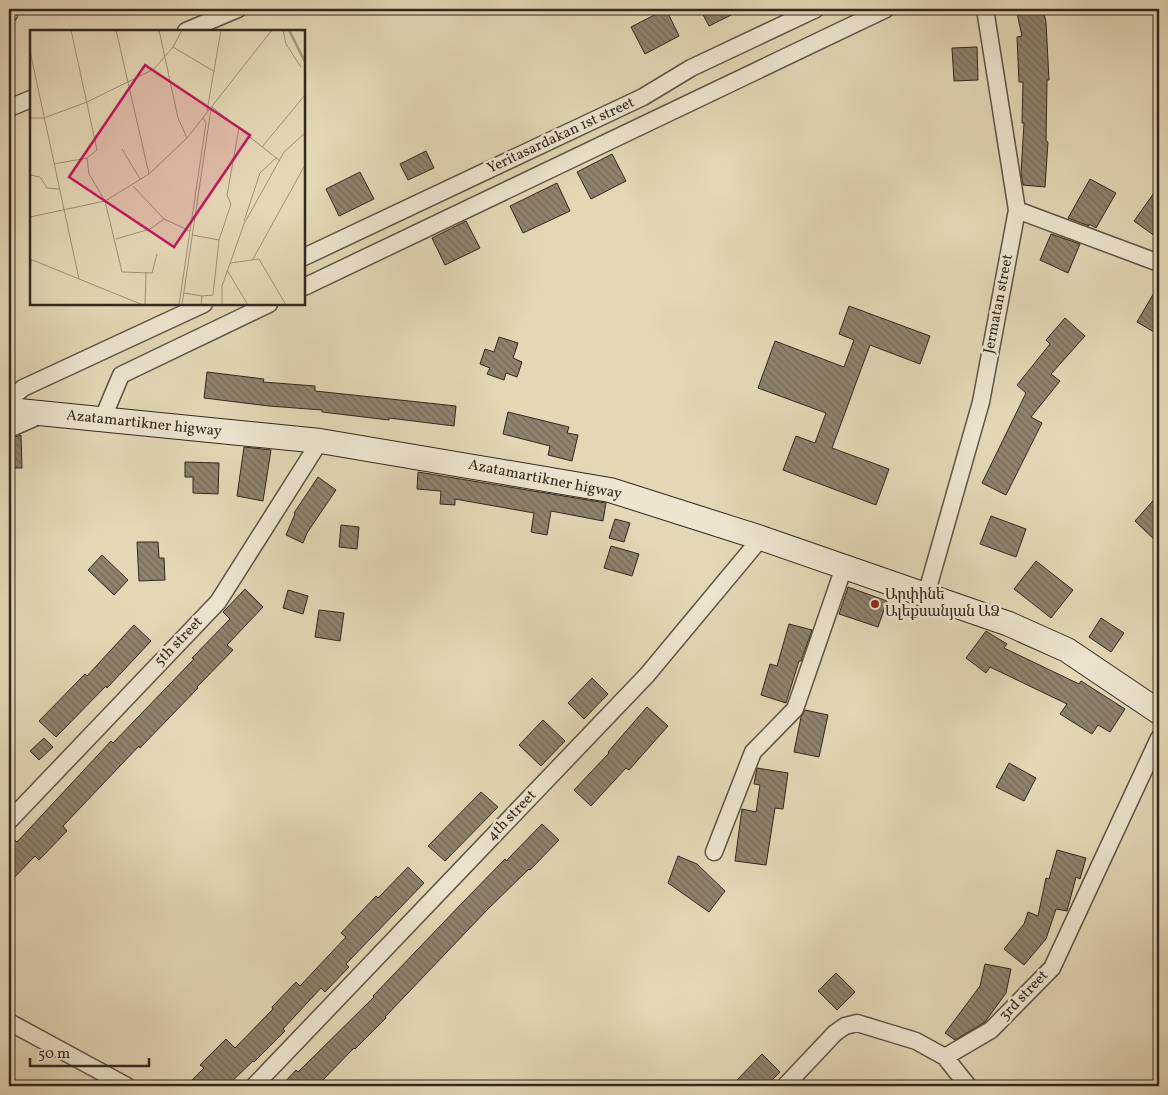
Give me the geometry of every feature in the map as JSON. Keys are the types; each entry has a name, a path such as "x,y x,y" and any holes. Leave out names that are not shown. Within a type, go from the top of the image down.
{"main road":[{"name":"Azatamartikner higway","path":"9,410 320,441 610,490 761,538 1009,624 1067,650 1159,712"}],"street":[{"path":"9,9 9,14"},
{"path":"188,30 238,9"},
{"name":"Yeritasardakan 1st street","path":"305,257 643,97 691,68 816,9"},
{"path":"305,287 886,9"},
{"name":"Jermatan street","path":"926,595 981,402 1017,210 985,9"},
{"path":"9,108 30,99"},
{"path":"1017,210 1159,263"},
{"path":"9,400 24,388 202,305"},
{"path":"102,420 121,375 267,305"},
{"path":"9,429 46,413"},
{"name":"5th street","path":"9,820 218,602 320,441"},
{"name":"4th street","path":"254,1086 647,675 761,538"},
{"path":"714,852 753,752 795,709 844,567"},
{"name":"3rd street","path":"945,1057 991,1030 1052,968 1159,738"},
{"path":"9,1022 127,1086"},
{"path":"785,1086 836,1033 845,1026 857,1023 916,1041 945,1057 968,1086"}],"building":[{"path":"666,9 679,36 645,54 631,27"},
{"path":"700,9 743,9 709,26"},
{"path":"1016,9 1043,9 1046,22 1049,80 1047,80 1046,141 1048,142 1045,187 1023,185 1021,173 1024,123 1022,123 1023,82 1019,82 1017,37 1022,36"},
{"path":"977,47 978,80 954,81 952,48"},
{"path":"426,151 434,168 408,180 400,164"},
{"path":"612,154 626,181 591,199 577,172"},
{"path":"360,172 374,199 339,216 326,189"},
{"path":"1090,179 1116,193 1096,228 1068,218"},
{"path":"557,183 570,211 523,233 510,206"},
{"path":"1159,186 1159,239 1134,221"},
{"path":"466,221 480,248 445,265 432,238"},
{"path":"1051,234 1080,244 1068,273 1040,260"},
{"path":"1159,284 1159,335 1137,322"},
{"path":"849,306 930,336 920,364 870,345 832,448 889,469 876,505 783,470 796,436 815,443 826,413 758,388 775,341 844,367 854,340 839,334"},
{"path":"1065,318 1085,336 1051,374 1060,381 1031,417 1042,423 1006,495 982,483 1026,393 1017,385 1050,344 1046,340"},
{"path":"499,337 518,343 513,358 522,362 517,377 506,373 504,380 487,374 490,368 480,364 485,349 494,352"},
{"path":"207,372 264,379 263,382 315,386 315,391 456,406 454,426 204,398"},
{"path":"508,412 569,427 567,433 578,435 572,461 548,455 550,446 503,434"},
{"path":"21,435 22,468 9,468 9,439"},
{"path":"244,447 271,450 263,501 237,496"},
{"path":"185,462 219,463 218,494 193,493 193,477 185,477"},
{"path":"418,472 606,503 603,521 551,511 547,535 531,532 534,513 455,499 455,505 440,504 441,491 417,489"},
{"path":"318,477 336,490 307,533 303,543 286,535 294,513"},
{"path":"1159,494 1159,544 1135,521"},
{"path":"991,516 1026,529 1016,557 980,544"},
{"path":"615,519 630,523 624,542 609,538"},
{"path":"341,525 359,527 357,549 339,547"},
{"path":"137,542 158,542 159,558 164,558 165,580 139,581"},
{"path":"611,546 639,554 632,576 604,568"},
{"path":"102,555 128,580 114,595 88,570"},
{"path":"1036,561 1073,590 1051,618 1014,589"},
{"path":"848,587 887,601 878,627 839,614"},
{"path":"245,589 263,607 227,645 233,650 63,826 67,831 39,860 35,856 9,883 9,847 15,840 17,842 111,741 113,743 194,659 192,658 230,619 223,612"},
{"path":"288,590 308,596 303,614 283,608"},
{"path":"319,610 344,613 340,641 315,637"},
{"path":"1101,618 1124,633 1111,652 1089,637"},
{"path":"789,624 812,630 801,661 799,661 786,703 761,695 770,664 777,666"},
{"path":"134,625 151,641 107,688 106,686 56,737 39,721 85,674 87,676"},
{"path":"986,631 1007,644 1004,648 1079,684 1081,681 1125,709 1110,732 1098,725 1092,734 1060,714 1067,704 990,667 986,673 966,658"},
{"path":"592,678 608,694 584,719 568,703"},
{"path":"647,707 668,726 629,770 626,768 591,806 574,790 609,753"},
{"path":"805,710 828,715 819,757 794,752 801,717"},
{"path":"543,720 565,741 541,766 519,745"},
{"path":"44,738 53,747 39,760 30,751"},
{"path":"1009,763 1036,778 1024,801 996,787"},
{"path":"757,768 788,773 783,809 775,808 766,865 735,861 742,809 756,812 760,785 754,784"},
{"path":"481,792 498,807 445,861 428,846"},
{"path":"542,824 559,840 487,910 386,1018 317,1086 281,1086 296,1070 298,1072 374,997 464,901"},
{"path":"1057,850 1086,858 1080,879 1076,877 1067,911 1056,909 1046,939 1024,965 1004,949 1024,924 1028,912 1038,916 1046,878 1049,879"},
{"path":"678,856 697,864 725,891 709,912 668,883"},
{"path":"408,867 424,883 346,964 349,967 325,992 321,988 283,1029 285,1031 227,1086 186,1086 204,1068 200,1065 226,1039 235,1048 296,982 300,986 346,937 341,933 376,896 378,898"},
{"path":"985,964 1011,969 1006,993 985,1022 955,1040 945,1033 980,986"},
{"path":"836,973 855,992 837,1010 818,991"},
{"path":"762,1054 780,1072 766,1086 743,1086 737,1080"}],"place":[{"name":"Արփինե Ալեքսանյան ԱՁ","path":"875,604"}]}
